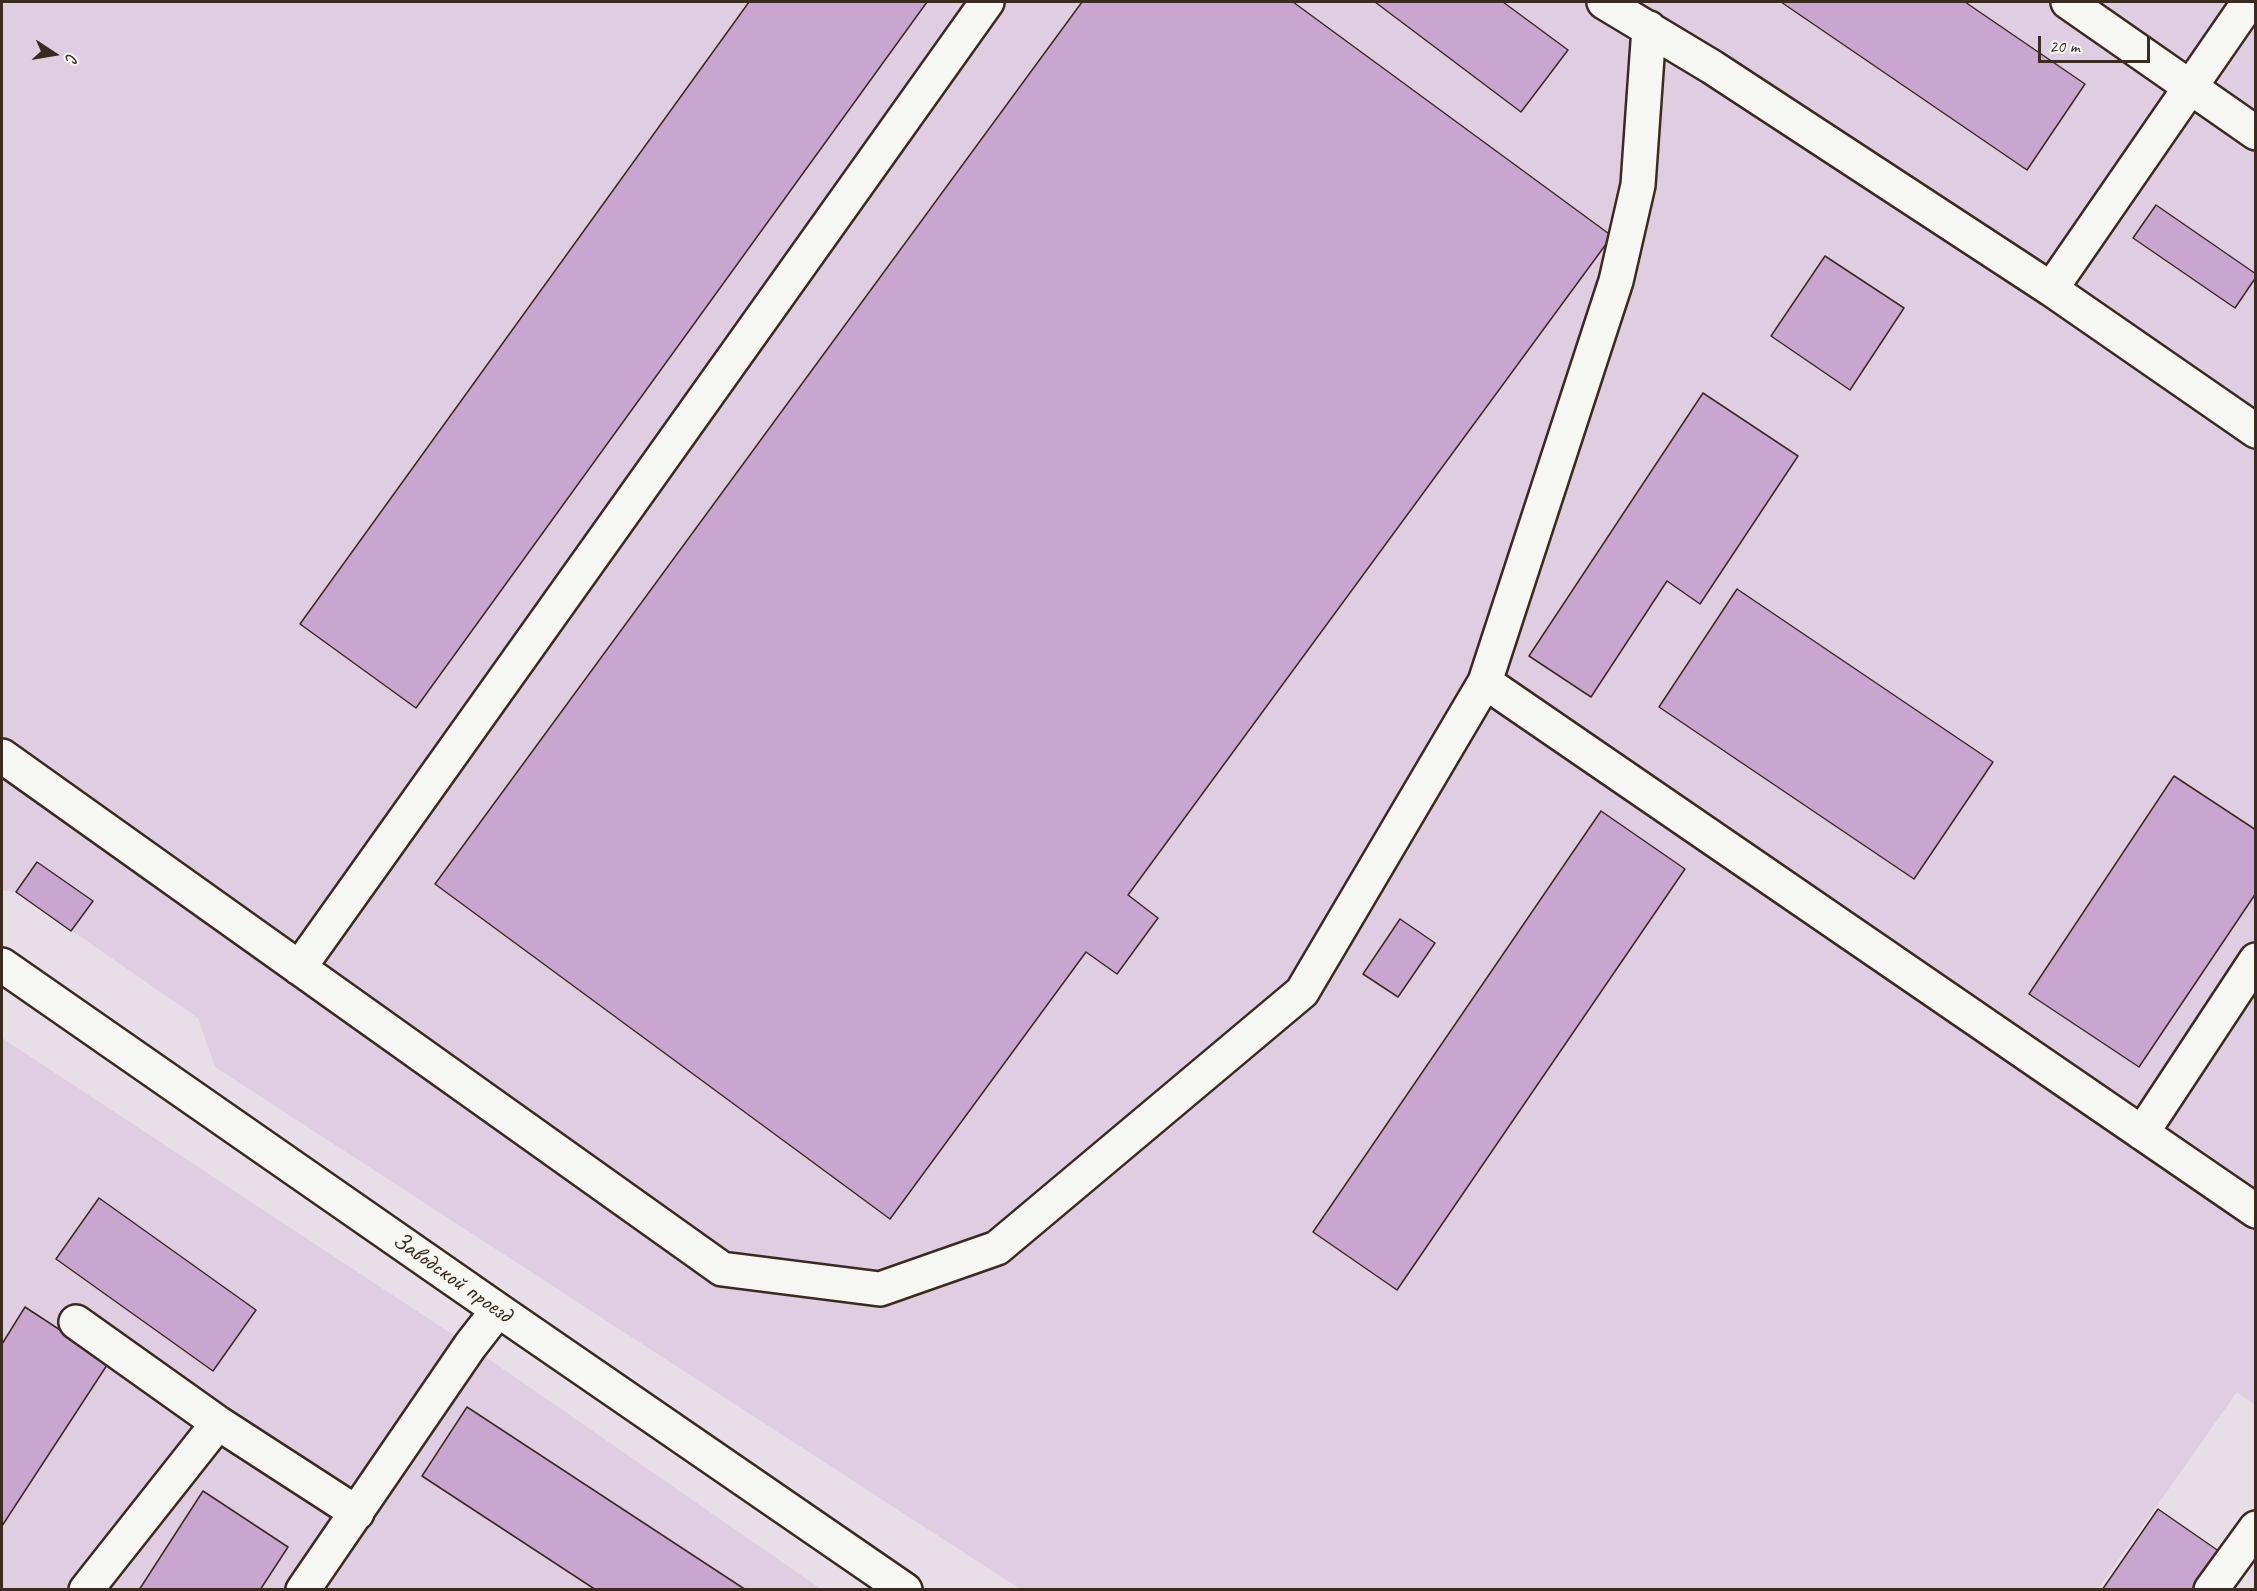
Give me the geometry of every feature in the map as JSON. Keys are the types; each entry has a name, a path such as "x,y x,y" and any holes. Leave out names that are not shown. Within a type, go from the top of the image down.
{"street":[{"path":"299,968 987,2"},
{"path":"1604,2 1712,67 2051,289 2256,431"},
{"path":"2068,2 2256,133"},
{"path":"2051,289 2249,2"},
{"path":"2,756 722,1269 880,1289 998,1248 1302,992 1485,682 1616,281 1638,184 1649,28"},
{"path":"1485,682 2256,1211"},
{"path":"2142,1133 2256,960"},
{"name":"Заводской проезд","path":"2,965 905,1590"},
{"path":"303,1590 470,1346 498,1310"},
{"path":"76,1322 218,1423 357,1513"},
{"path":"86,1590 218,1423"},
{"path":"2211,1590 2256,1528"}],"shaded area":[{"path":"2,2 2255,2 2255,1405 2237,1392 2098,1589 1020,1589 215,1067 198,1018 16,892 2,890"},
{"path":"2,1038 470,1346 821,1589 2,1589"}],"building":[{"path":"749,2 927,2 416,708 300,624"},
{"path":"1082,2 1293,2 1612,236 1128,895 1158,918 1117,974 1086,952 890,1219 435,884"},
{"path":"1375,2 1503,2 1568,50 1521,112"},
{"path":"1781,2 1965,2 2085,84 2027,170"},
{"path":"2156,205 2256,274 2235,308 2133,238"},
{"path":"1825,256 1904,308 1850,390 1771,336"},
{"path":"1703,393 1798,456 1700,604 1667,581 1591,697 1529,656"},
{"path":"1737,589 1993,762 1914,879 1659,707"},
{"path":"2174,776 2256,830 2256,893 2139,1067 2029,994"},
{"path":"1601,811 1685,869 1397,1290 1313,1232"},
{"path":"37,862 93,901 71,931 16,892"},
{"path":"1400,919 1435,943 1398,997 1363,974"},
{"path":"99,1198 256,1310 213,1371 56,1259"},
{"path":"25,1307 109,1362 2,1526 2,1344"},
{"path":"467,1407 746,1590 596,1590 422,1476"},
{"path":"203,1491 288,1547 260,1590 139,1590"},
{"path":"2158,1509 2223,1554 2198,1590 2102,1590"}]}
